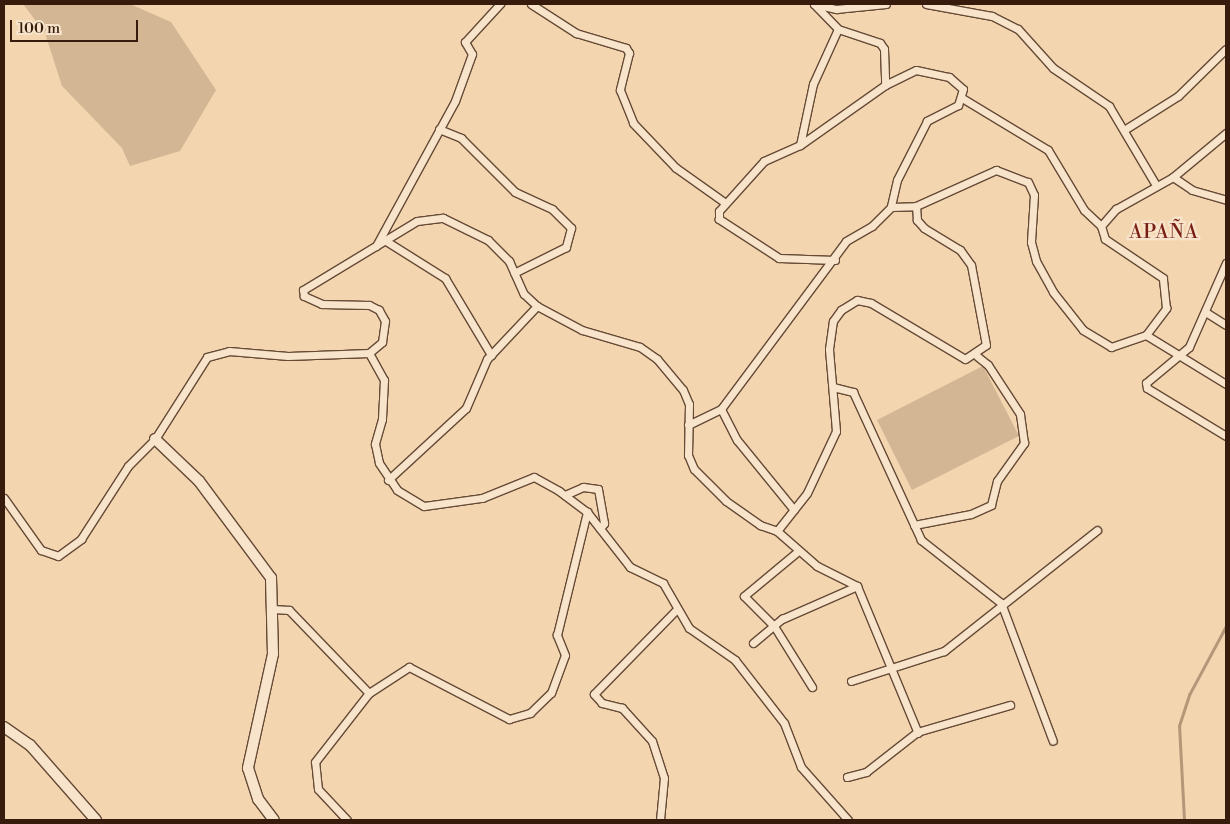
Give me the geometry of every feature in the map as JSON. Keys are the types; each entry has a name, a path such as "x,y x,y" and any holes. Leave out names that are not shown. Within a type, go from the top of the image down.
{"street":[{"path":"375,248 455,101 472,54 465,42 500,4"},
{"path":"531,4 576,33 626,48 629,53 620,90 633,123 676,168 724,202"},
{"path":"814,4 836,9 886,4"},
{"path":"814,4 838,29 880,43 884,49 885,85"},
{"path":"926,4 992,16 1018,29 1053,68 1110,106 1156,185"},
{"path":"800,144 813,84 838,29"},
{"path":"1124,130 1178,96 1226,50"},
{"path":"688,425 721,409 746,369 834,260 846,241 872,226 891,207 897,180 927,121 958,105 962,98 963,89 949,77 916,70 885,85 800,144 764,161 724,202 719,219 751,243 779,258 834,260"},
{"path":"891,207 916,206 996,170 1028,182 1036,218 1031,242 1053,292 1098,343 1123,346 1146,335 1166,308 1162,278 1105,239 1101,226 1084,210 1048,150 962,98"},
{"path":"439,129 461,138 515,192 552,209 571,228 566,247 514,273"},
{"path":"1101,226 1116,209 1173,177 1226,133"},
{"path":"1173,177 1192,190 1226,200"},
{"path":"776,530 794,510 836,431 829,349 833,321 857,300 966,359 976,356 986,345 971,265 960,250 924,228 917,220 916,206"},
{"path":"4,498 41,550 58,556 81,539 128,466 155,439 206,357 229,351 288,356 370,353 386,334 379,310 369,306 322,304 304,296 303,290 417,221 443,218 488,240 509,261 524,294 537,306 582,330 640,347 657,359 683,390 689,404 688,455 694,468 726,501 760,525 776,530 797,552 857,586 892,666 898,692 918,733"},
{"path":"386,241 445,278 491,355"},
{"path":"1226,263 1215,282 1207,314 1180,356 1146,383 1147,388 1226,436"},
{"path":"388,480 466,408 491,355 537,306"},
{"path":"1207,314 1226,325"},
{"path":"1146,335 1226,384"},
{"path":"370,353 384,380 382,419 375,444 388,480 424,506 482,498 534,477 565,495 586,512 630,567 663,583 676,609 689,628 726,653 749,676 784,723 801,767 848,820"},
{"path":"914,525 971,514 991,505 997,481 1024,443 1020,414 988,365 976,356"},
{"path":"833,387 853,392 914,525 934,553 1001,603 1053,741"},
{"path":"721,409 737,440 794,510"},
{"path":"155,439 199,481 259,557 271,578 273,654 248,768 258,799 274,820"},
{"path":"565,495 583,487 598,489 604,523 600,529"},
{"path":"347,820 318,789 313,773 322,750 355,716 369,693 410,667 509,719 543,703 560,678 565,655 557,635 586,512"},
{"path":"851,681 892,666 944,651 1001,603 1097,530"},
{"path":"797,552 744,596 774,626 812,687"},
{"path":"752,643 774,626 857,586"},
{"path":"273,609 289,610 369,693"},
{"path":"660,820 664,778 652,741 622,708 602,703 594,694 676,609"},
{"path":"847,777 866,772 901,741 939,723 1010,704"},
{"path":"4,727 30,745 96,820"}],"shaded area":[{"path":"23,4 130,4 171,22 216,90 180,151 130,166 122,148 62,86 45,33"},
{"path":"983,366 1019,436 912,490 877,420"}],"waterway":[{"path":"1184,820 1179,726 1189,695 1226,626"}],"district":[{"name":"APAÑA","path":"1164,233"}]}
